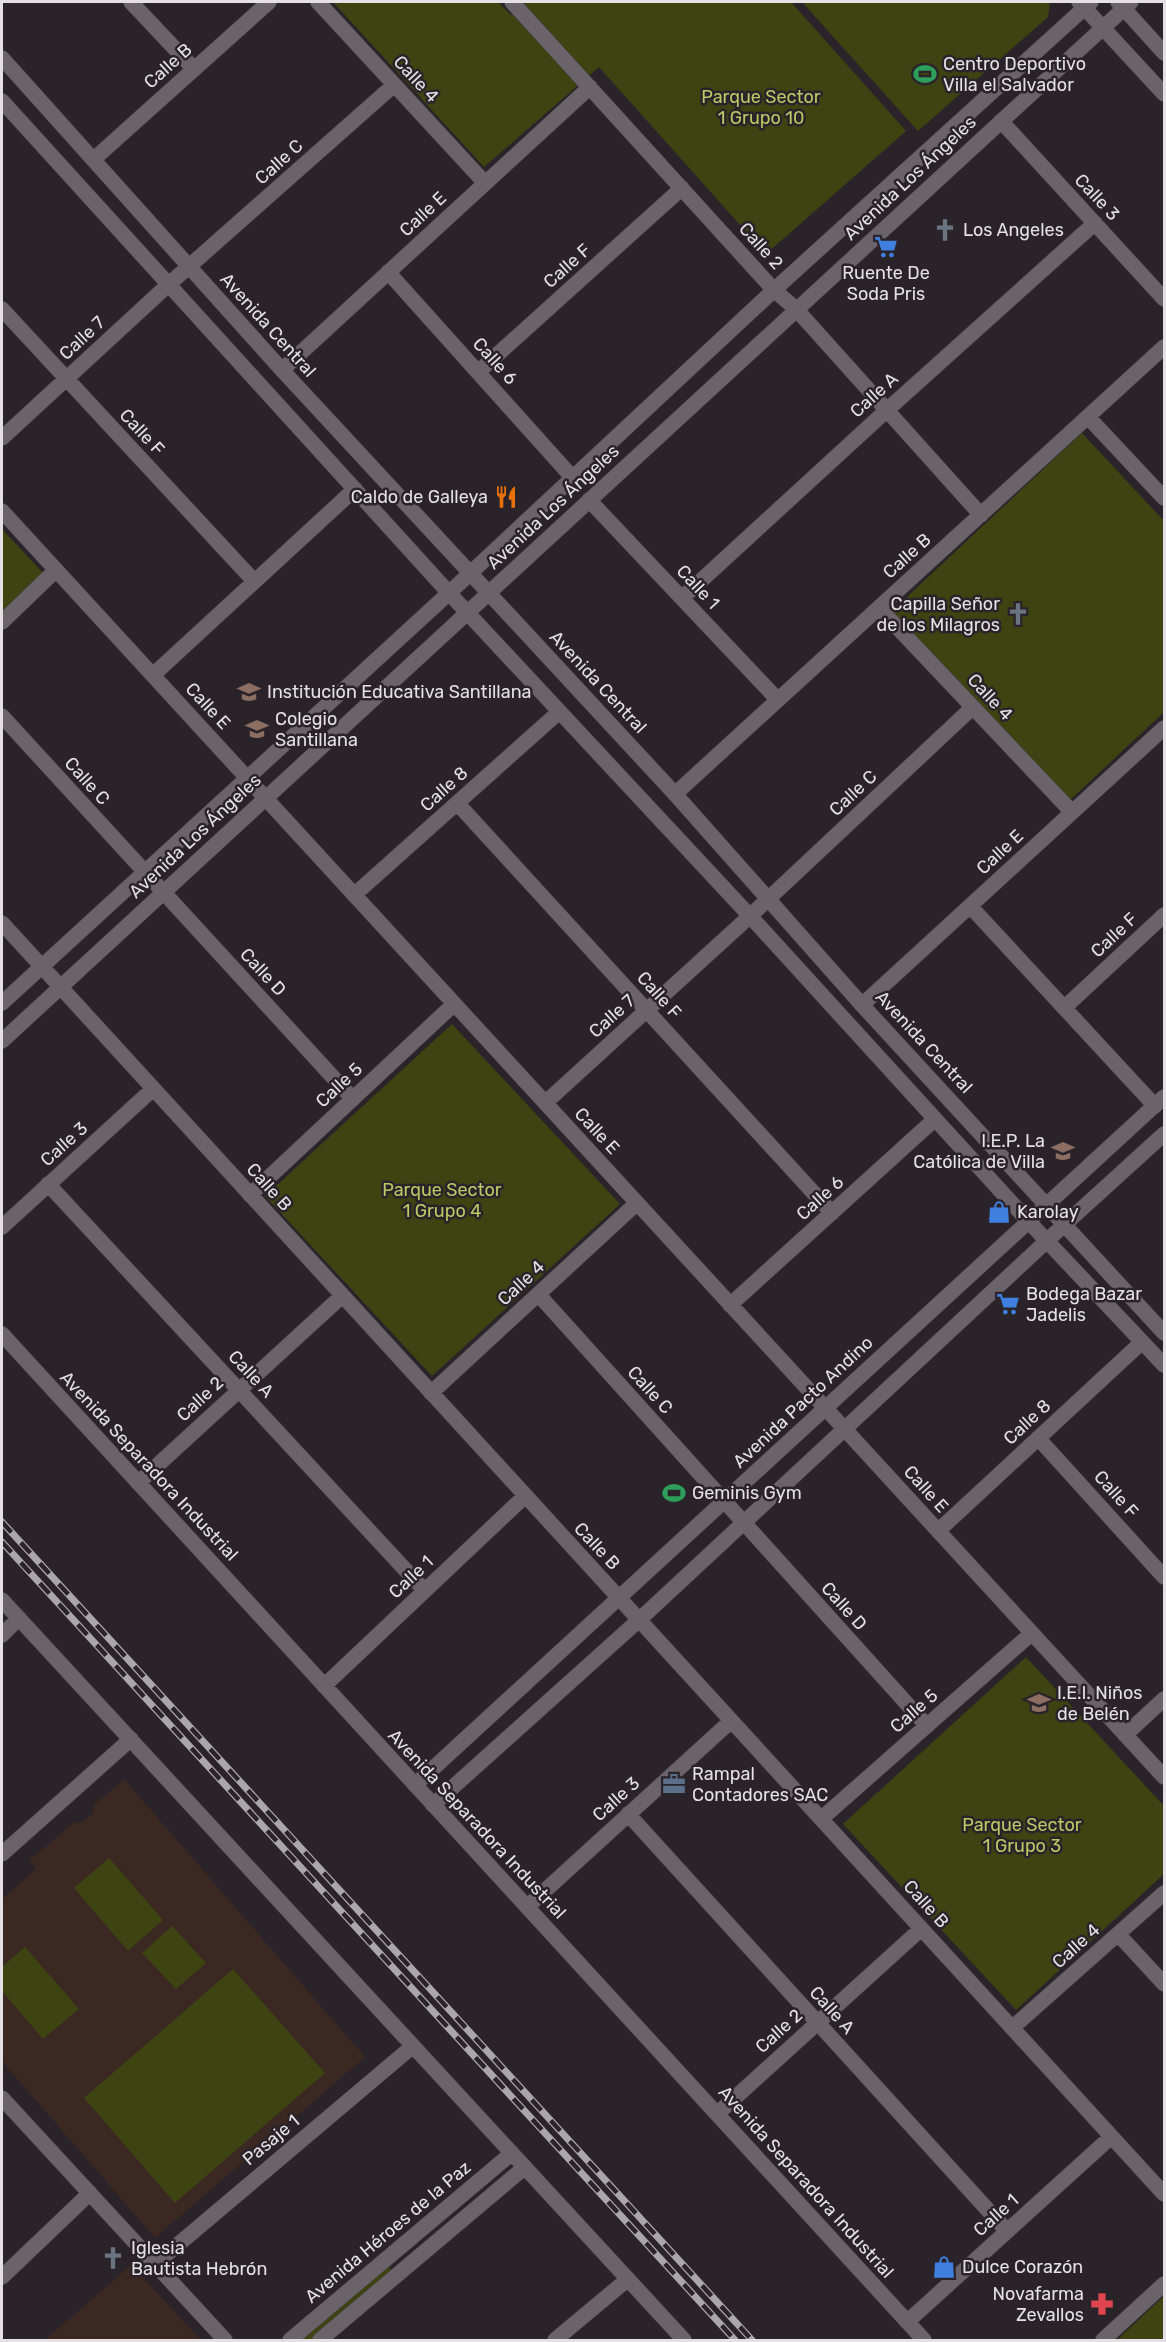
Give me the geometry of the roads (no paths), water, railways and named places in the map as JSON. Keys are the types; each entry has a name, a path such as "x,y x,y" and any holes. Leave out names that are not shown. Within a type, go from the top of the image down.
{"street":[{"path":"131,2 194,69"},
{"name":"Calle B","path":"94,159 269,2"},
{"name":"Calle 4","path":"318,2 485,183"},
{"name":"Calle 2","path":"512,2 774,290 796,309 981,515"},
{"path":"1085,3 1103,27 1164,94"},
{"name":"Avenida Los Ángeles","path":"2,1003 143,871 449,593 1085,3"},
{"path":"1124,4 1164,53"},
{"name":"Avenida Los Ángeles","path":"2,1041 1103,27 1124,4"},
{"name":"Avenida Central","path":"2,58 282,370 675,794 759,908 935,1119 1164,1365"},
{"name":"Calle C","path":"190,268 394,84"},
{"name":"Calle E","path":"282,370 590,87"},
{"name":"Avenida Central","path":"2,101 559,712 759,908 862,1005 1163,1329"},
{"name":"Calle 3","path":"1001,121 1164,298"},
{"name":"Calle F","path":"478,372 682,188"},
{"name":"Calle A","path":"682,598 1095,223"},
{"name":"Calle 7","path":"2,438 168,285 190,268"},
{"name":"Calle 6","path":"388,272 573,477"},
{"name":"Calle F","path":"2,309 254,581"},
{"name":"Calle B","path":"675,794 1164,347"},
{"path":"1088,417 1164,498"},
{"path":"153,675 355,489"},
{"name":"Calle 1","path":"589,500 778,700"},
{"name":"Calle E","path":"2,511 1164,1777"},
{"path":"2,622 56,570"},
{"name":"Calle 4","path":"879,608 1072,812"},
{"name":"Calle C","path":"759,908 973,707"},
{"name":"Calle 8","path":"354,895 559,712"},
{"name":"Calle C","path":"2,716 143,871"},
{"name":"Calle E","path":"862,1005 1164,728"},
{"name":"Calle F","path":"457,803 832,1213"},
{"name":"Calle D","path":"143,871 353,1099"},
{"path":"970,906 1064,1008 1160,1102"},
{"name":"Calle 7","path":"545,1103 759,908"},
{"name":"Calle F","path":"1064,1008 1164,915"},
{"name":"Calle B","path":"2,923 1164,2194"},
{"name":"Calle 5","path":"250,1195 454,1004"},
{"name":"Calle 3","path":"2,1227 153,1089"},
{"name":"Avenida Pacto Andino","path":"433,1805 639,1620 825,1408 1160,1102"},
{"name":"Calle 6","path":"730,1305 935,1119"},
{"name":"Avenida Pacto Andino","path":"415,1785 619,1598 844,1429 1164,1134"},
{"name":"Calle A","path":"48,1184 425,1591"},
{"name":"Calle 4","path":"431,1393 637,1203"},
{"name":"Calle C","path":"538,1294 733,1513"},
{"name":"Calle 2","path":"138,1483 342,1296"},
{"name":"Avenida Separadora Industrial","path":"2,1334 924,2340"},
{"name":"Calle 8","path":"938,1531 1142,1342"},
{"name":"Calle F","path":"1038,1438 1164,1577"},
{"name":"Calle 1","path":"324,1686 525,1496"},
{"name":"Calle D","path":"733,1513 927,1726"},
{"path":"2,1600 684,2340"},
{"path":"2,1635 19,1618"},
{"name":"Calle 5","path":"821,1819 1032,1633"},
{"path":"1125,1735 1164,1699"},
{"name":"Calle 3","path":"527,1907 731,1721"},
{"path":"2,1854 131,1739"},
{"name":"Calle A","path":"628,1814 1007,2231"},
{"name":"Calle 4","path":"1012,2028 1164,1893"},
{"name":"Calle 2","path":"717,2114 921,1929"},
{"path":"1118,1934 1164,1984"},
{"name":"Pasaje 1","path":"154,2264 413,2046"},
{"path":"2,2098 225,2340"},
{"name":"Calle 1","path":"907,2322 1111,2136"},
{"name":"Avenida Héroes de la Paz","path":"290,2340 512,2153"},
{"path":"320,2340 525,2167"},
{"path":"2,2277 90,2193"},
{"path":"386,2261 398,2275"},
{"path":"555,2340 628,2279"},
{"path":"1103,2340 1164,2284"}],"railway":[{"path":"2,1522 752,2340"},
{"path":"2,1542 735,2340"}],"place":[{"name":"Centro Deportivo Villa el Salvador","path":"925,74"},
{"name":"Los Angeles","path":"945,230"},
{"name":"Ruente De Soda Pris","path":"886,247"},
{"name":"Caldo de Galleya","path":"506,497"},
{"name":"Capilla Señor de los Milagros","path":"1018,614"},
{"name":"Institución Educativa Santillana","path":"249,692"},
{"name":"Colegio Santillana","path":"257,729"},
{"name":"I.E.P. La Católica de Villa","path":"1063,1151"},
{"name":"Karolay","path":"999,1212"},
{"name":"Bodega Bazar Jadelis","path":"1008,1304"},
{"name":"Geminis Gym","path":"674,1493"},
{"name":"I.E.I. Niños de Belén","path":"1039,1703"},
{"name":"Rampal Contadores SAC","path":"674,1784"},
{"name":"Iglesia Bautista Hebrón","path":"113,2258"},
{"name":"Dulce Corazón","path":"944,2267"},
{"name":"Novafarma Zevallos","path":"1102,2304"}],"park label":[{"name":"Parque Sector 1 Grupo 10","path":"761,107"},
{"name":"Parque Sector 1 Grupo 4","path":"442,1200"},
{"name":"Parque Sector 1 Grupo 3","path":"1022,1835"}]}
